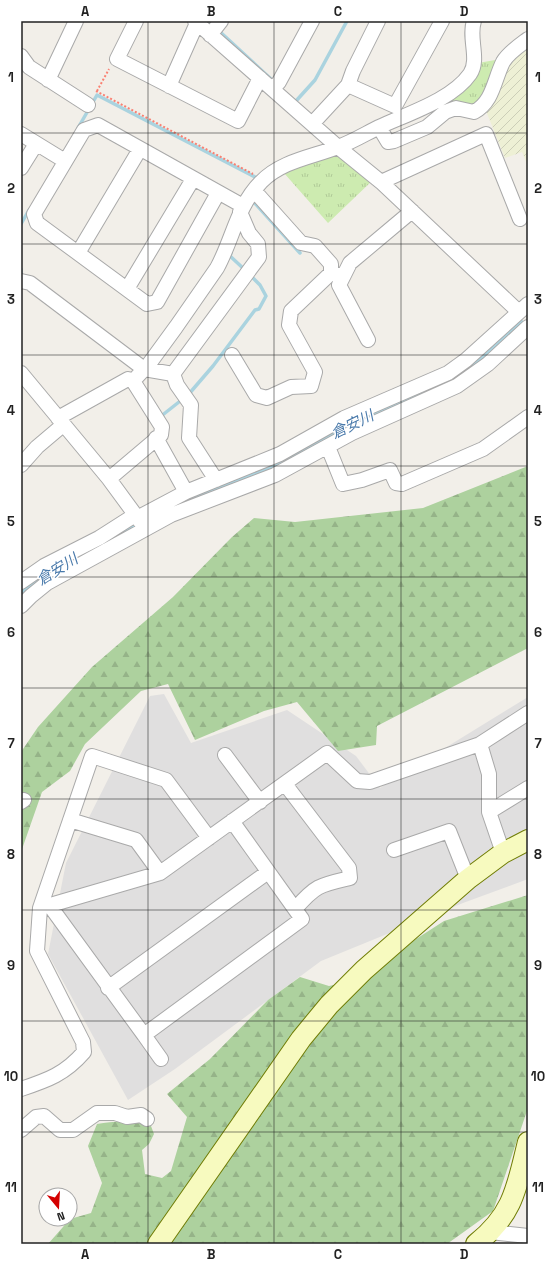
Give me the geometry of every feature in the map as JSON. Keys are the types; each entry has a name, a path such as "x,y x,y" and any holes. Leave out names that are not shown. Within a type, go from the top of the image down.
{"street":[{"path":"48,80 76,21"},
{"path":"136,21 117,59 238,121 260,78"},
{"path":"276,85 312,21"},
{"path":"315,121 348,85 353,71 378,21"},
{"path":"395,106 442,21"},
{"path":"133,381 176,327 217,268 226,250 235,222 264,179 292,162 338,147 452,91 470,74 474,64 471,29 474,21"},
{"path":"21,582 44,566 99,538 136,516 172,507 275,475 352,433 457,386 488,364 527,329 521,310 381,182 338,147 315,121 276,85 260,78 216,28 196,22 169,86"},
{"path":"379,127 388,142 394,141 427,127 445,112 456,108 474,112 483,108 495,85 504,61 519,45 528,39"},
{"path":"21,56 29,67 88,106"},
{"path":"348,85 411,112"},
{"path":"173,374 259,257 258,244 249,233 242,213 218,194 98,125 84,130 34,214 37,223 147,304 157,302 218,194"},
{"path":"21,134 65,161"},
{"path":"381,182 486,134 520,219"},
{"path":"21,168 36,144"},
{"path":"78,253 140,149"},
{"path":"127,289 193,179"},
{"path":"259,196 301,243 315,246 331,264 337,274 339,285 368,340"},
{"path":"232,355 256,395 267,398 291,387 311,386 315,372 289,324 291,311 412,211"},
{"path":"21,281 30,282 142,368 173,374"},
{"path":"21,606 47,583 145,530 172,507 186,492 262,462 344,418 448,373 466,360 521,310"},
{"path":"21,373 60,425 109,479 145,530"},
{"path":"173,374 177,385 192,405 189,438 216,480"},
{"path":"22,463 60,425 128,379 133,381 162,427 161,435 109,479"},
{"path":"328,447 343,484 362,480 390,470 396,483 402,484 483,449 528,417"},
{"path":"156,438 186,492"},
{"path":"45,907 160,873 327,753 356,781 370,782 480,744 528,713"},
{"path":"480,744 490,774 489,812 503,853"},
{"path":"225,755 260,802"},
{"path":"21,1089 52,1079 75,1063 84,1052 84,1042 37,952 45,907 70,820 92,756 166,780 209,838"},
{"path":"285,784 349,868 350,878 327,883 312,890 296,908"},
{"path":"489,812 528,788"},
{"path":"70,820 136,840 160,873"},
{"path":"144,1035 302,918 232,821"},
{"path":"394,850 449,831 468,879"},
{"path":"158,1244 301,1039 329,1005 364,970 468,879 503,853 528,840"},
{"path":"108,988 268,872"},
{"path":"45,907 161,1059"},
{"path":"21,1130 36,1117 44,1116 60,1130 73,1130 97,1113 115,1112 127,1117 141,1115 147,1119"},
{"path":"485,1239 506,1214 510,1205 528,1142"},
{"path":"485,1239 528,1236"}],"path":[{"path":"96,91 264,179"}],"shaded area":[{"path":"164,694 191,743 287,710 356,756 380,788 528,697 528,879 463,903 321,961 175,1069 128,1100 48,954 66,863 150,696"}],"green space":[{"path":"528,45 528,166 522,152 505,158 486,111 508,62"},
{"path":"501,59 481,106 451,107 448,97 478,63"},
{"path":"337,154 373,180 328,223 284,173 299,166"},
{"path":"528,466 528,648 377,726 376,745 338,751 297,702 264,711 195,740 168,684 141,691 85,744 70,771 42,792 21,852 21,752 38,727 92,667 173,597 232,537 254,518 295,522 423,508"},
{"path":"528,895 528,1108 493,1211 447,1244 48,1244 63,1227 78,1227 78,1217 91,1213 102,1183 88,1146 97,1124 124,1122 151,1126 154,1134 149,1144 142,1150 145,1174 162,1178 171,1171 187,1117 167,1094 210,1059 268,1000 300,977 329,986 371,977 413,941 444,921"}],"waterway":[{"path":"207,21 213,26"},
{"path":"296,101 315,80 347,21"},
{"path":"218,30 272,80"},
{"path":"78,128 97,95 259,179"},
{"path":"252,200 300,253"},
{"path":"21,224 29,210"},
{"path":"231,253 230,256 245,270"},
{"path":"21,269 21,274"},
{"path":"188,395 213,366 255,310 259,309 266,296 260,285 249,274"},
{"name":"倉安川","path":"177,504 278,463 347,425 447,382 477,364 514,326"},
{"path":"160,417 184,398"},
{"name":"倉安川","path":"21,593 46,574 99,547 136,525"}]}
